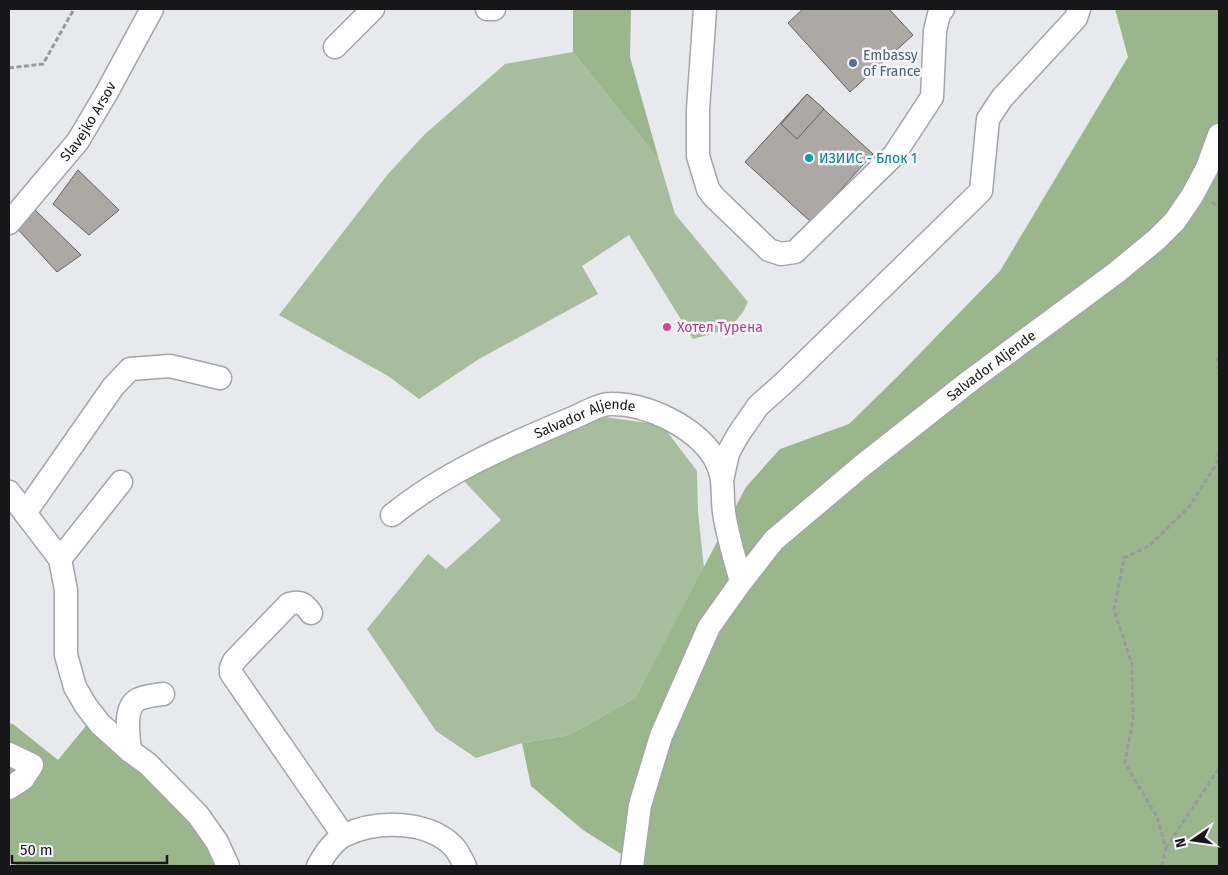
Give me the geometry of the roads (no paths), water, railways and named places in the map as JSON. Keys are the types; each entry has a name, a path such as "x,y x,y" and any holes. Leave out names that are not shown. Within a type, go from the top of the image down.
{"street":[{"name":"Slavejko Arsov","path":"9,223 78,141 152,9"},
{"path":"335,47 373,9"},
{"path":"487,9 494,9"},
{"path":"705,9 698,109 698,156 700,164 708,189 713,196 770,250 781,254 795,252 894,155 918,119 932,97 934,31 939,14 943,9"},
{"path":"723,476 728,453 758,406 981,191 988,119 1002,98 1076,18 1079,9"},
{"name":"Salvador Aljende","path":"632,866 640,805 662,736 709,628 741,582 774,540 863,465 971,380 1117,272 1157,239 1175,220 1192,196 1207,168 1219,135"},
{"path":"25,513 114,387 130,369 170,366 220,378"},
{"name":"Salvador Aljende","path":"392,516 408,502 452,475 506,446 608,404 638,406 672,420 701,442 713,457 723,476 724,512 741,582"},
{"path":"60,559 121,482"},
{"path":"9,492 60,559 66,590 66,655 75,687 86,706 100,724 130,751 148,764 198,815 217,842 228,866"},
{"path":"311,612 305,604 297,602 289,604 234,661 231,673 343,836"},
{"path":"130,751 129,710 134,702 140,698 163,694"},
{"path":"9,754 32,765 23,779 9,788"},
{"path":"318,866 324,854 343,836 388,824 434,832 454,847 465,866"}],"place":[{"name":"Embassy of France","path":"853,63"},
{"name":"ИЗИИС - Блок 1","path":"809,158"},
{"name":"Хотел Турена","path":"667,327"}]}
